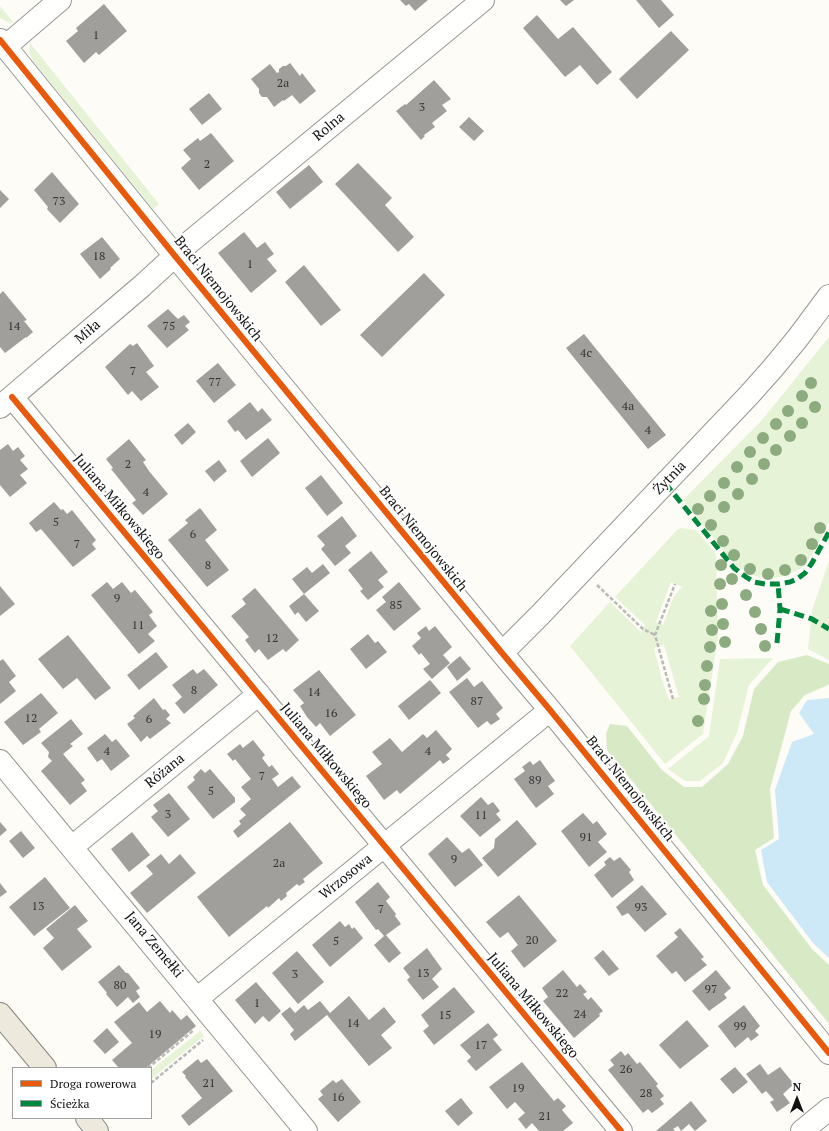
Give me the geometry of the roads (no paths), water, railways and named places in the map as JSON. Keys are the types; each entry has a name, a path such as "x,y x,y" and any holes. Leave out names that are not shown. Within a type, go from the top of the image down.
{"main road":[{"path":"0,1014 44,1067"},
{"path":"88,1119 98,1131"}],"street":[{"path":"3,43 60,0"},
{"name":"Rolna","path":"175,256 203,231 483,0"},
{"name":"Braci Niemojowskich","path":"3,43 175,256 550,710 829,1053"},
{"name":"Miła","path":"6,402 175,256"},
{"name":"Żytnia","path":"502,653 582,571 773,368 829,296"},
{"name":"Juliana Miłkowskiego","path":"6,402 259,694 621,1131"},
{"name":"Różana","path":"72,847 259,694"},
{"name":"Wrzosowa","path":"198,998 550,710"},
{"name":"Jana Zemełki","path":"0,760 198,998 306,1131"},
{"path":"802,1131 829,1109"}],"water":[{"path":"829,698 829,958 813,943 767,882 761,850 779,839 775,790 792,742 814,734 799,713 807,700"}]}
